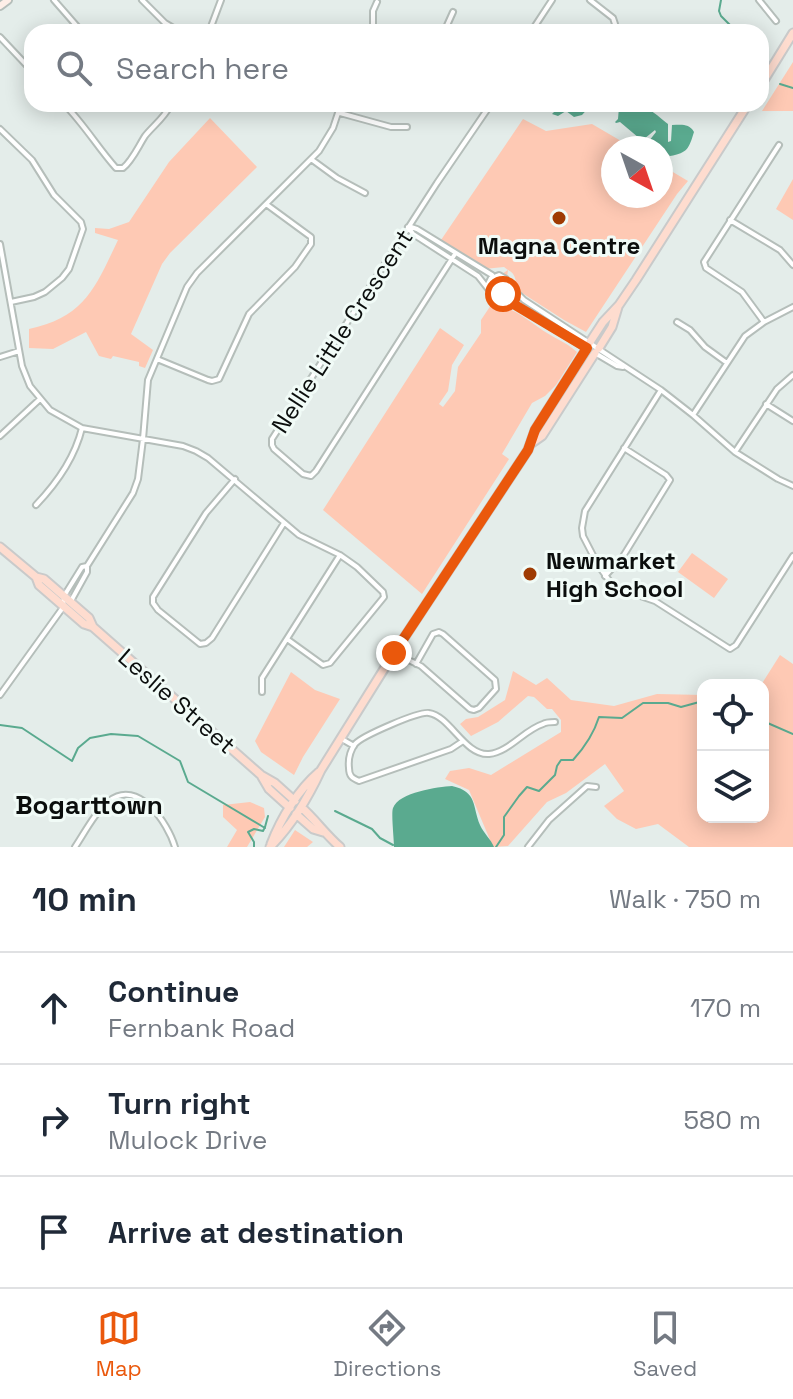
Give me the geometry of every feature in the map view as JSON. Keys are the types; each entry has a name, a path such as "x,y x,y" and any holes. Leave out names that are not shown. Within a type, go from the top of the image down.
{"main road":[{"path":"769,72 793,33"},
{"path":"270,847 283,834 307,782 321,770 532,443 535,430 588,345 619,305 743,112"},
{"path":"532,443 542,436 597,351 612,327 619,305"},
{"name":"Leslie Street","path":"0,547 36,577 39,585 89,618 93,627 261,775 275,783 313,829 323,832 340,847"}],"street":[{"path":"0,6 8,0"},
{"path":"54,0 75,24"},
{"path":"142,0 167,24"},
{"path":"212,24 221,0"},
{"path":"538,24 552,0"},
{"path":"590,0 613,18 615,24"},
{"path":"759,0 776,21"},
{"path":"373,24 377,2"},
{"path":"448,24 453,12"},
{"path":"0,37 24,62"},
{"path":"72,112 116,168 126,167 146,135 167,112"},
{"name":"Nellie Little Crescent","path":"454,256 314,474 308,477 303,474 274,449 272,439 485,112"},
{"path":"0,695 87,572 87,566 133,493 138,479 148,380 180,301 193,278 311,159 326,142 340,113 391,127 407,127"},
{"path":"0,129 32,160 54,195 81,222 83,229 69,269 62,278 45,292 11,302"},
{"path":"764,322 742,292 704,265 779,145"},
{"path":"311,159 365,193"},
{"path":"157,359 208,380 219,379 249,314 295,267 311,244 311,237 266,204"},
{"path":"730,220 780,250 793,265"},
{"path":"408,227 413,234 454,256 494,276 502,276 524,300 617,366 625,367 661,390 735,452 793,486"},
{"path":"0,244 19,351 30,386 50,410 82,428 196,451 311,542 340,555 357,567 383,592 384,597 330,663 323,665 287,639"},
{"path":"454,256 478,276 491,293 588,345"},
{"path":"487,286 494,276"},
{"path":"500,296 507,290 508,284"},
{"path":"693,415 745,336 793,307"},
{"path":"677,322 727,363"},
{"path":"0,357 19,351"},
{"path":"735,452 777,389 793,375"},
{"path":"661,390 590,501 583,520 583,536 605,576 617,587 655,601 730,649 736,645 793,556"},
{"path":"0,436 40,399"},
{"path":"766,404 793,421"},
{"path":"36,505 64,470 82,428"},
{"path":"605,576 622,558 670,480 624,448"},
{"path":"235,479 206,513 153,597 158,610 200,644 206,643 285,522"},
{"path":"262,692 262,678 340,555"},
{"path":"394,653 416,664 470,709 479,708 496,689 495,680 439,632 433,634 416,664"},
{"path":"463,741 451,749 359,781 352,778 349,770 349,757 354,746 366,736 429,713 442,720 478,752 493,753 542,724 555,722"},
{"path":"340,738 354,746"},
{"path":"528,847 549,820 587,786 596,787"},
{"path":"75,847 104,805 119,795 131,795 157,812 170,831 175,847"}],"shaded area":[{"path":"793,62 793,111 769,111 769,100"},
{"path":"567,112 585,112 582,115 574,117"},
{"path":"619,112 652,112 668,124 668,136 653,136 655,130 648,136 637,136 620,122 615,122"},
{"path":"210,118 257,167 162,264 131,334 153,350 145,368 139,366 139,362 99,356 86,332 53,349 29,348 29,329 48,324 76,308 102,272 118,240 95,233 95,228 109,229 129,222 169,162"},
{"name":"Magna Centre","path":"523,119 546,131 592,124 612,136 601,136 601,208 668,208 586,332 519,291 511,272 504,267 484,269 441,240"},
{"path":"672,125 684,125 694,132 689,146 673,155"},
{"name":"Magna Centre","path":"673,172 688,181 673,200"},
{"path":"793,179 793,220 776,209"},
{"path":"491,305 516,312 577,352 556,385 532,403 502,454 509,459 422,594 323,510 440,328 464,345 452,365 448,391 439,404 443,407 455,391 458,367 481,333 481,320"},
{"path":"692,553 728,579 714,598 678,572"},
{"path":"780,655 793,664 793,847 689,847 658,824 636,829 617,819 604,806 624,791 605,764 566,793 547,802 508,846 493,847 469,790 445,779 450,771 469,768 491,775 561,732 561,720 552,709 528,696 498,722 471,736 460,724 505,700 513,671 536,685 547,678 571,700 614,706 657,694 697,695 697,823 769,823 769,679 765,679"},
{"path":"291,672 315,690 340,699 294,775 261,752 255,741"},
{"path":"452,786 470,796 480,825 494,847 394,847 392,811 397,803 420,791"},
{"path":"250,802 264,808 265,817 247,847 227,847 237,830 223,817 223,805"},
{"path":"295,830 313,842 307,847 284,847"}],"waterway":[{"path":"721,0 719,11 729,24"},
{"path":"780,84 793,88"},
{"path":"496,847 504,835 504,817 519,796 527,787 539,791 555,775 561,760 573,760 588,740 599,717 622,718 643,703 668,703 681,707 697,703"},
{"path":"769,724 793,734"},
{"path":"0,725 22,728 72,761 78,748 90,738 111,734 138,736 180,761 188,782 265,828"},
{"path":"335,811 372,829 393,845"},
{"path":"265,827 268,816"},
{"path":"254,847 248,832 264,829"}],"place":[{"name":"Magna Centre","path":"559,218"},
{"name":"Newmarket High School","path":"530,574"}],"district":[{"name":"Bogarttown","path":"89,805"}],"route":[{"path":"394,653 528,450 535,430 587,348 500,296 503,294"}]}
